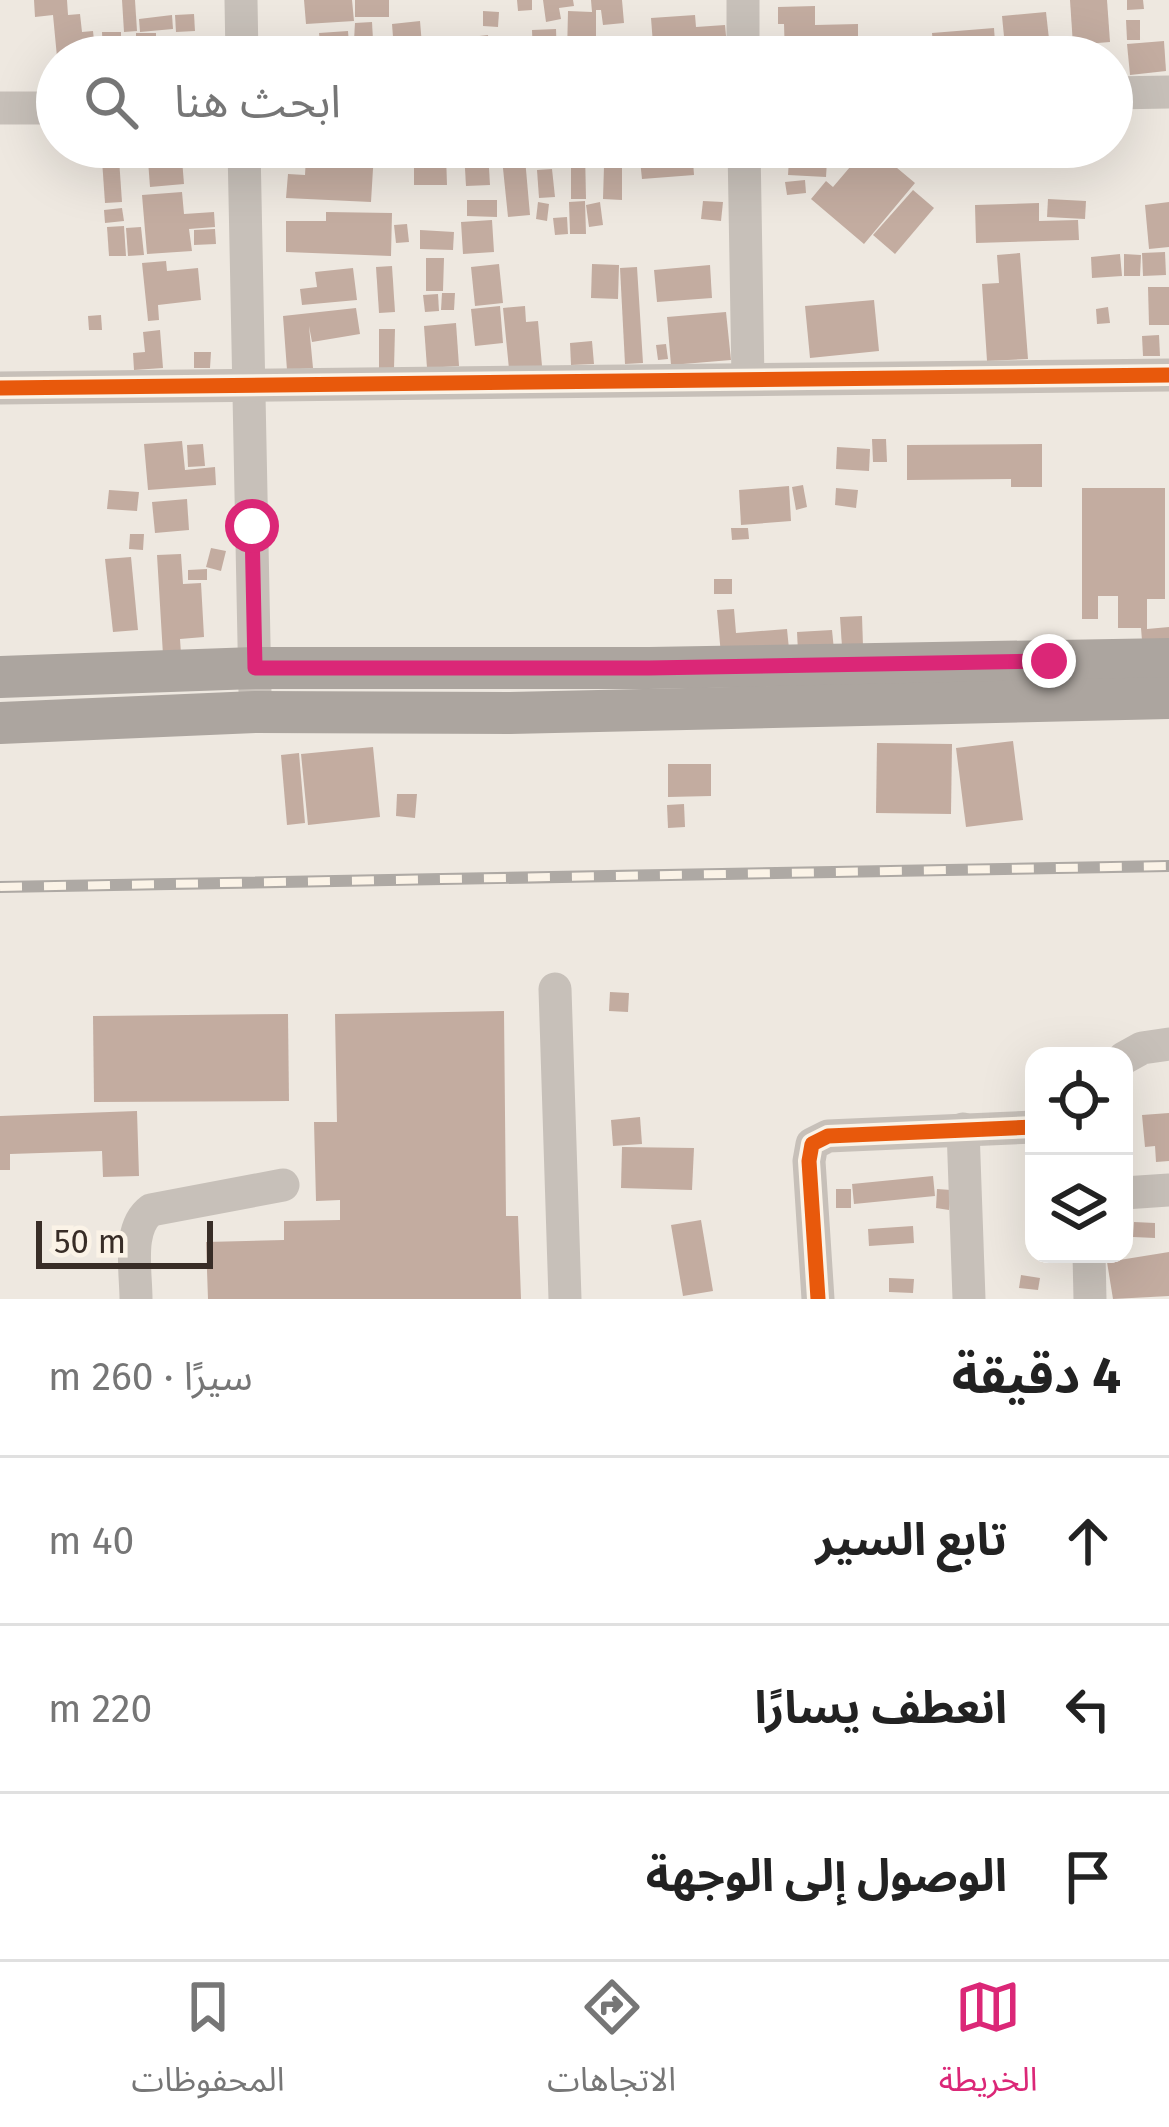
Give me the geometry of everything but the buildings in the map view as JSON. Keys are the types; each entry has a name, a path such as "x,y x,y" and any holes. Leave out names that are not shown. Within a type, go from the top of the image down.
{"main road":[{"path":"0,677 255,668 716,667 1169,658"},
{"path":"0,723 255,712 622,712 1169,698"}],"street":[{"path":"241,0 242,36"},
{"path":"742,0 743,36"},
{"path":"1133,93 1169,92"},
{"path":"0,108 36,107"},
{"path":"245,168 255,712"},
{"path":"744,168 748,379"},
{"path":"0,388 1169,375"},
{"path":"555,989 565,1299"},
{"path":"1133,1053 1169,1044"},
{"path":"818,1299 809,1161 812,1144 828,1136 1025,1127"},
{"path":"963,1129 969,1299"},
{"path":"136,1299 136,1229 141,1217 151,1210 283,1185"},
{"path":"1133,1192 1169,1190"},
{"path":"1089,1263 1090,1299"}],"railway":[{"path":"0,887 1169,866"}],"cycle path":[{"path":"0,388 1169,375"},
{"path":"818,1299 809,1161 812,1144 828,1136 1025,1127"}],"route":[{"path":"252,526 255,668 1049,661"}]}
